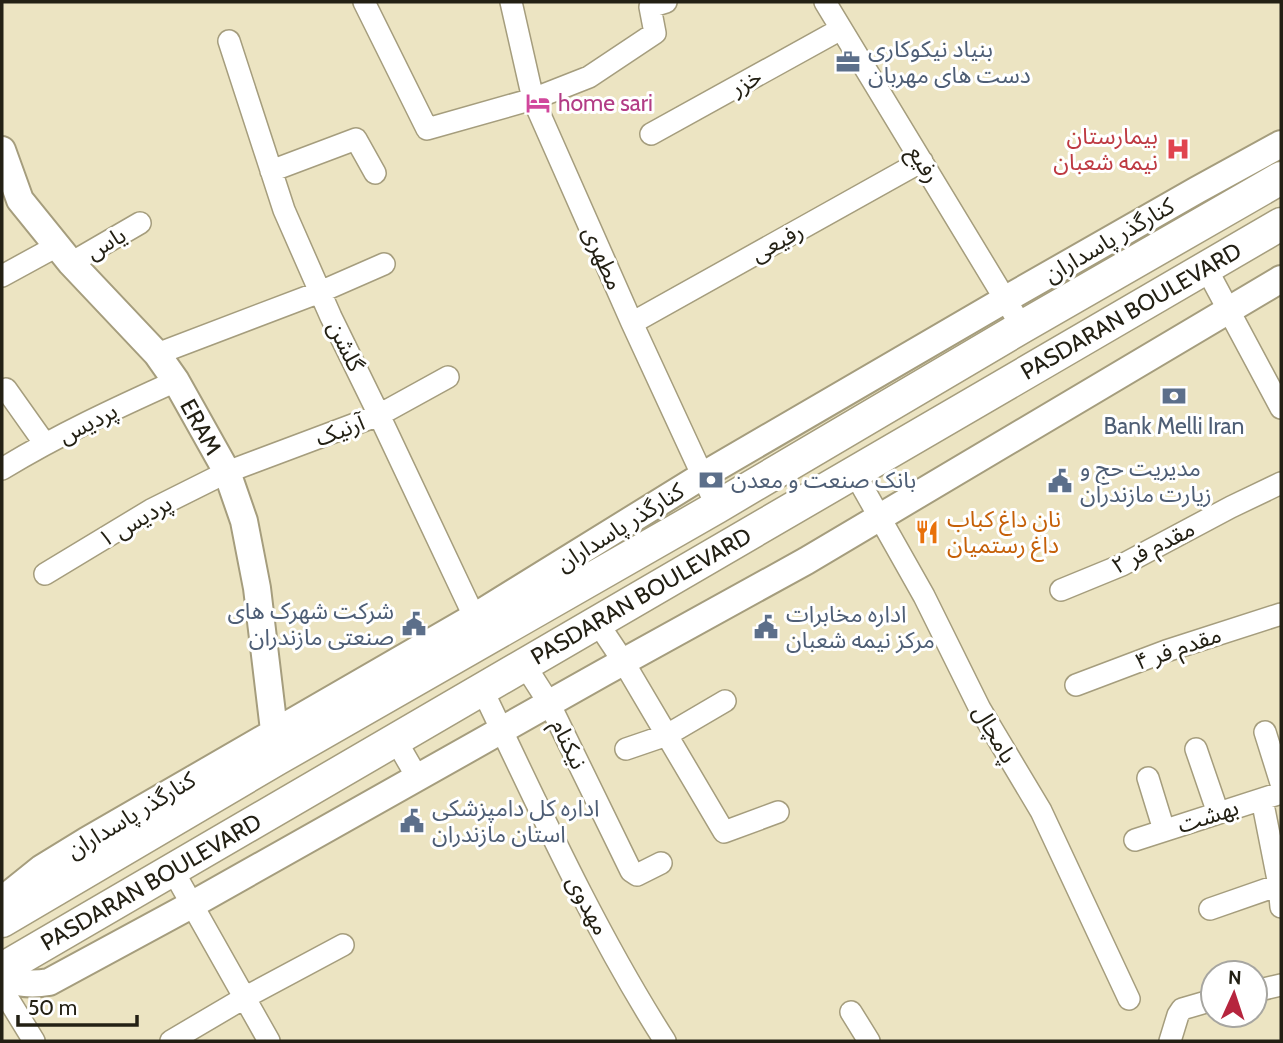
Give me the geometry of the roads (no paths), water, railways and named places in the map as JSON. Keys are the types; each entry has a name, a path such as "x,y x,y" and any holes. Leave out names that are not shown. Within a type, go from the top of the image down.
{"highway":[{"name":"PASDARAN BOULEVARD","path":"2,921 276,745 480,629 717,507 1281,178"},
{"name":"PASDARAN BOULEVARD","path":"2,970 1281,224"}],"main road":[{"name":"کنارگذر پاسداران","path":"480,629 702,476 1006,299 1281,144"},
{"name":"ERAM","path":"2,150 7,183 64,255 157,354 227,472 244,521 257,588 276,745"},
{"path":"2,978 33,985 49,982 193,904 806,561 1281,279"},
{"name":"کنارگذر پاسداران","path":"2,900 42,868 276,745"}],"street":[{"path":"364,2 427,129 533,99 589,77 655,33 650,8 666,2"},
{"name":"مطهری","path":"511,2 533,99 717,507"},
{"name":"رفیع","path":"825,2 1023,327"},
{"name":"خزر","path":"651,135 841,29"},
{"name":"گلشن","path":"229,41 284,211 480,629"},
{"path":"271,172 356,139 375,173"},
{"name":"رفیعی","path":"632,323 922,161"},
{"name":"یاس","path":"2,276 64,255 140,223"},
{"path":"157,354 320,292 384,264"},
{"path":"1206,268 1281,408"},
{"name":"آرنیک","path":"227,472 379,415 448,377"},
{"name":"پردیس","path":"2,469 115,408 176,382"},
{"path":"6,389 45,444"},
{"name":"پردیس ۱","path":"45,574 151,510 227,472"},
{"name":"پامچال","path":"853,472 924,596 980,709 1041,811 1129,999"},
{"name":"مقدم فر ۲","path":"1061,590 1122,565 1231,506 1281,483"},
{"name":"مقدم فر ۴","path":"1076,685 1166,651 1281,614"},
{"path":"597,622 724,832 778,812"},
{"name":"نیکنام","path":"524,664 548,703 631,871 637,875 661,863"},
{"name":"مهدوی","path":"482,689 545,823 660,1040"},
{"path":"625,749 667,735 726,701"},
{"path":"1265,732 1281,783"},
{"path":"395,739 417,777"},
{"path":"1196,749 1218,813"},
{"path":"1148,778 1164,830"},
{"path":"1210,909 1280,896 1271,796"},
{"name":"بهشت","path":"1135,840 1271,796"},
{"path":"172,869 269,1041"},
{"path":"171,1041 343,945"},
{"path":"2,989 34,1041"},
{"path":"1170,1041 1182,1009 1199,1004"},
{"path":"851,1012 869,1041"}],"place":[{"name":"بنیاد نیکوکاری دست های مهربان","path":"848,62"},
{"name":"home sari","path":"538,103"},
{"name":"بیمارستان نیمه شعبان","path":"1178,149"},
{"name":"Bank Melli Iran","path":"1174,396"},
{"name":"بانک صنعت و معدن","path":"711,480"},
{"name":"مدیریت حج و زیارت مازندران","path":"1060,481"},
{"name":"نان داغ کباب داغ رستمیان","path":"927,532"},
{"name":"شرکت شهرک های صنعتی مازندران","path":"414,624"},
{"name":"اداره مخابرات مرکز نیمه شعبان","path":"766,627"},
{"name":"اداره کل دامپزشکی استان مازندران","path":"412,821"}]}
